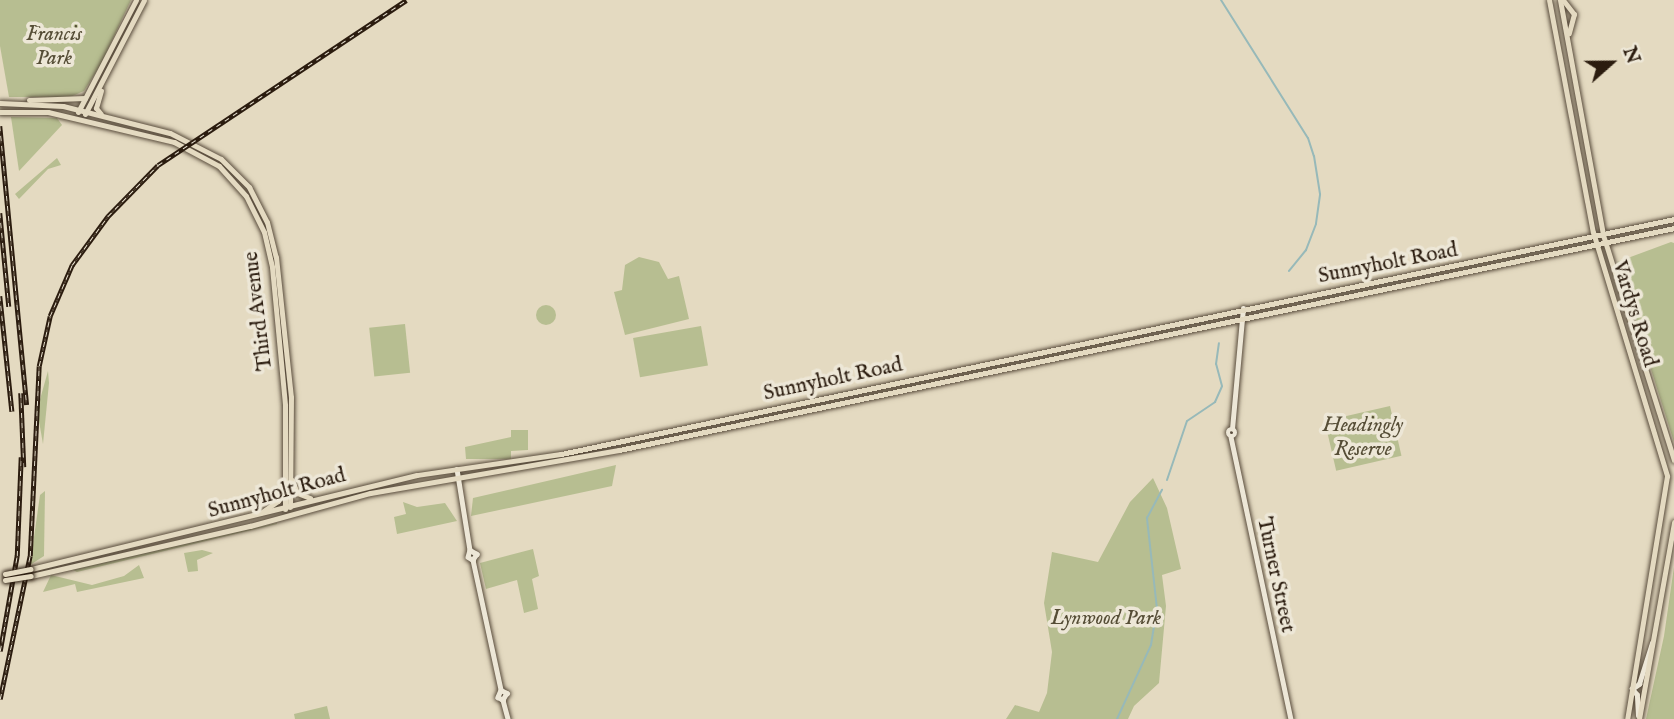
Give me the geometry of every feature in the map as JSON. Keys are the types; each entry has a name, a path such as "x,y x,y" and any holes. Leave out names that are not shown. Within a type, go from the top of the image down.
{"main road":[{"path":"83,111 87,97 136,0"},
{"path":"101,115 96,106 104,82 144,0"},
{"name":"Vardys Road","path":"1549,0 1594,237 1667,476 1627,719"},
{"name":"Vardys Road","path":"1561,0 1603,235 1674,460"},
{"name":"Vardys Road","path":"1561,0 1574,14 1568,26 1572,68"},
{"path":"78,118 104,82"},
{"path":"0,103 87,97"},
{"name":"Third Avenue","path":"22,102 101,115 200,146 232,168 261,208 274,244 285,326 291,397 287,507"},
{"name":"Third Avenue","path":"0,112 39,111 78,118 200,153 227,173 252,205 264,232 272,268 285,404 285,487 289,515"},
{"name":"Sunnyholt Road","path":"31,572 246,520 313,499 457,469 561,454 1674,219"},
{"name":"Sunnyholt Road","path":"2,578 289,515 370,493 458,480 1674,228"},
{"path":"290,473 297,493 313,499"},
{"path":"246,520 276,503 285,487"},
{"path":"1638,719 1674,522"}],"street":[{"path":"1243,309 1243,318"},
{"name":"Turner Street","path":"1243,318 1232,429 1236,434 1231,437 1291,719"},
{"path":"457,469 470,550 477,552 473,560 501,691 507,695 503,700 508,719"},
{"path":"1638,719 1637,693 1632,689 1639,684 1653,642"}],"green space":[{"name":"Francis Park","path":"0,0 131,0 101,64 84,91 70,97 9,97 0,46"},
{"path":"11,117 57,118 62,125 19,171"},
{"path":"57,158 61,165 48,169 19,199 15,194"},
{"path":"1674,243 1674,442 1617,262"},
{"path":"639,257 659,262 668,279 679,276 689,319 625,335 614,292 622,290 625,265"},
{"path":"546,305 553,308 556,315 553,322 546,325 539,322 536,315 539,308"},
{"path":"405,324 410,373 374,376 369,328"},
{"path":"701,326 708,365 640,377 633,338"},
{"path":"48,371 49,383 43,444 37,410"},
{"name":"Headingly Reserve","path":"1390,406 1401,456 1336,471 1325,421"},
{"path":"511,430 528,430 528,450 511,451 511,459 466,459 465,447 511,437"},
{"path":"616,465 612,486 471,516 473,498"},
{"name":"Lynwood Park","path":"1153,478 1167,508 1181,569 1162,575 1166,606 1159,683 1134,706 1128,719 1006,719 1015,705 1039,712 1047,693 1052,652 1044,603 1052,552 1098,562 1130,502"},
{"path":"45,491 44,556 30,565 40,495"},
{"path":"403,502 417,507 445,503 457,521 397,534 394,517 406,514"},
{"path":"277,523 77,572 71,569"},
{"path":"533,549 539,576 532,579 538,609 524,613 517,580 486,589 480,563"},
{"path":"202,550 213,553 197,560 198,571 188,572 184,553"},
{"path":"139,565 144,578 77,592 75,584 43,592 51,575 92,585 124,576"},
{"path":"1674,567 1674,719 1646,719 1664,636"},
{"path":"327,706 330,719 295,719 294,714"}],"waterway":[{"path":"1221,0 1308,138 1314,156 1320,195 1316,224 1306,250 1289,271"},
{"path":"1167,480 1187,421 1215,402 1222,386 1216,364 1219,343"},
{"path":"1117,719 1151,645 1157,609 1147,518 1162,490"}],"railway":[{"path":"0,699 30,556 39,366 50,316 72,265 108,216 158,165 406,0"},
{"path":"0,126 27,405"},
{"path":"0,213 9,307"},
{"path":"0,296 12,411"},
{"path":"21,393 24,467"},
{"path":"0,651 17,556 21,457"}]}
